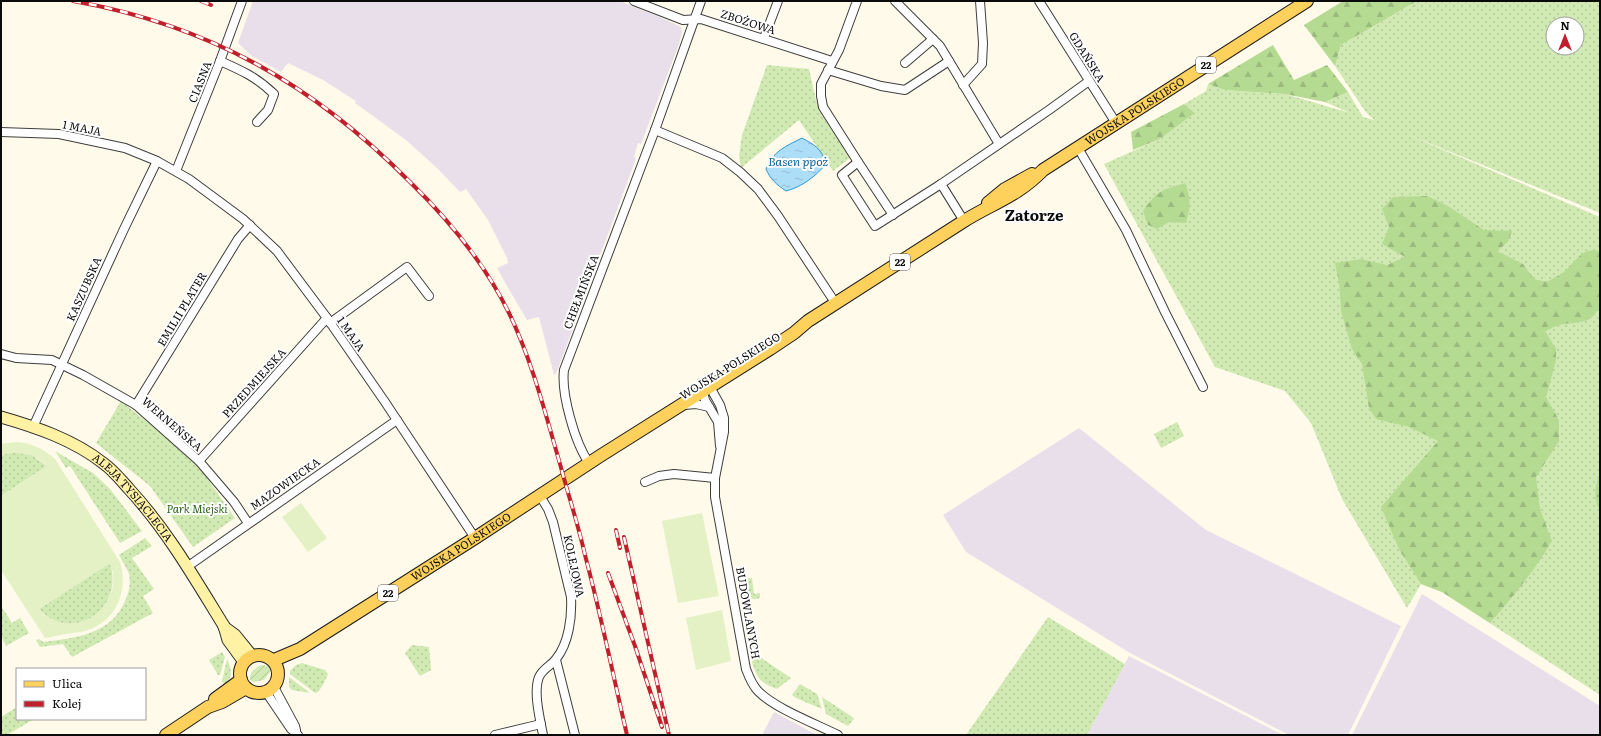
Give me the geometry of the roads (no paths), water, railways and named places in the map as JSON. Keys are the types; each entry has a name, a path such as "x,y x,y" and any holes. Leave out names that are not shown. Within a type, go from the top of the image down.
{"main road":[{"name":"WOJSKA POLSKIEGO","path":"600,456 680,406 766,342 791,328 805,324 980,211 1000,202 1022,189 1043,170 1295,5 1307,1"},
{"name":"WOJSKA POLSKIEGO","path":"276,664 589,464 652,414 704,387"},
{"path":"260,654 267,656 276,664 279,675 270,690 258,693 252,692 243,684 241,668 248,659 260,654"},
{"path":"166,735 208,707 222,702 243,684"}],"street":[{"name":"CIASNA","path":"176,171 220,61 242,1"},
{"name":"ZBOŻOWA","path":"634,1 683,20 701,19 832,60"},
{"name":"CHEŁMIŃSKA","path":"589,464 580,449 564,394 562,381 564,370 655,130 701,1"},
{"path":"764,38 778,1"},
{"path":"857,1 839,50 832,60 821,84 821,96 823,107 893,215"},
{"path":"896,1 933,39 949,61 999,144"},
{"path":"963,85 982,64 983,43 980,1"},
{"name":"GDAŃSKA","path":"1039,1 1116,123"},
{"path":"905,63 933,39"},
{"path":"220,61 245,71 256,78 274,94 268,110 257,122"},
{"path":"828,70 881,86 905,90 949,61"},
{"path":"858,162 842,175 875,226 941,184 1089,81"},
{"path":"655,130 722,158 758,189 778,216 836,304"},
{"name":"1 MAJA","path":"1,132 59,134 124,148 157,161 176,171 225,204 250,225 277,251 328,321 397,420 475,538"},
{"path":"1078,148 1126,230 1165,312 1204,387"},
{"name":"KASZUBSKA","path":"33,427 157,161"},
{"path":"941,184 964,221"},
{"name":"EMILII PLATER","path":"136,405 238,239 250,225"},
{"name":"PRZEDMIEJSKA","path":"199,462 328,321 407,267 429,296"},
{"name":"WERNEŃSKA","path":"1,354 16,358 52,360 136,405 199,462 234,502 248,524"},
{"name":"BUDOWLANYCH","path":"704,387 709,407 718,422 720,446"},
{"name":"BUDOWLANYCH","path":"704,387 723,411 724,432 720,446 715,478 715,496 746,669 750,680 758,692 777,705 838,735"},
{"path":"680,406 696,404 709,407"},
{"name":"ALEJA TYSIĄCLECIA","path":"1,417 33,427 69,442 104,463 144,505 187,567 224,626 234,635 248,659"},
{"name":"MAZOWIECKA","path":"187,567 397,420"},
{"path":"645,482 659,476 674,474 715,478"},
{"name":"KOLEJOWA","path":"540,496 548,508 553,522 571,597 570,619 566,640 556,660"},
{"path":"543,735 537,688 539,677 545,668 556,660 575,735"},
{"path":"270,690 292,729 297,734"},
{"path":"495,735 541,724"}],"water":[{"name":"Basen ppoż","path":"802,138 811,143 820,151 826,164 818,173 798,187 786,191 774,182 766,169 776,153"}],"railway":[{"path":"73,1 123,12 170,26 214,43 256,64 297,88 336,116 374,147 425,197 465,243 489,276 509,313 525,350 538,387 582,543 602,622 627,735"},
{"path":"201,1 211,5"},
{"path":"616,530 620,548"},
{"path":"624,537 669,735"},
{"path":"608,573 635,646 662,727"}],"district":[{"name":"Zatorze","path":"1034,216"}],"park label":[{"name":"Park Miejski","path":"197,509"}]}
